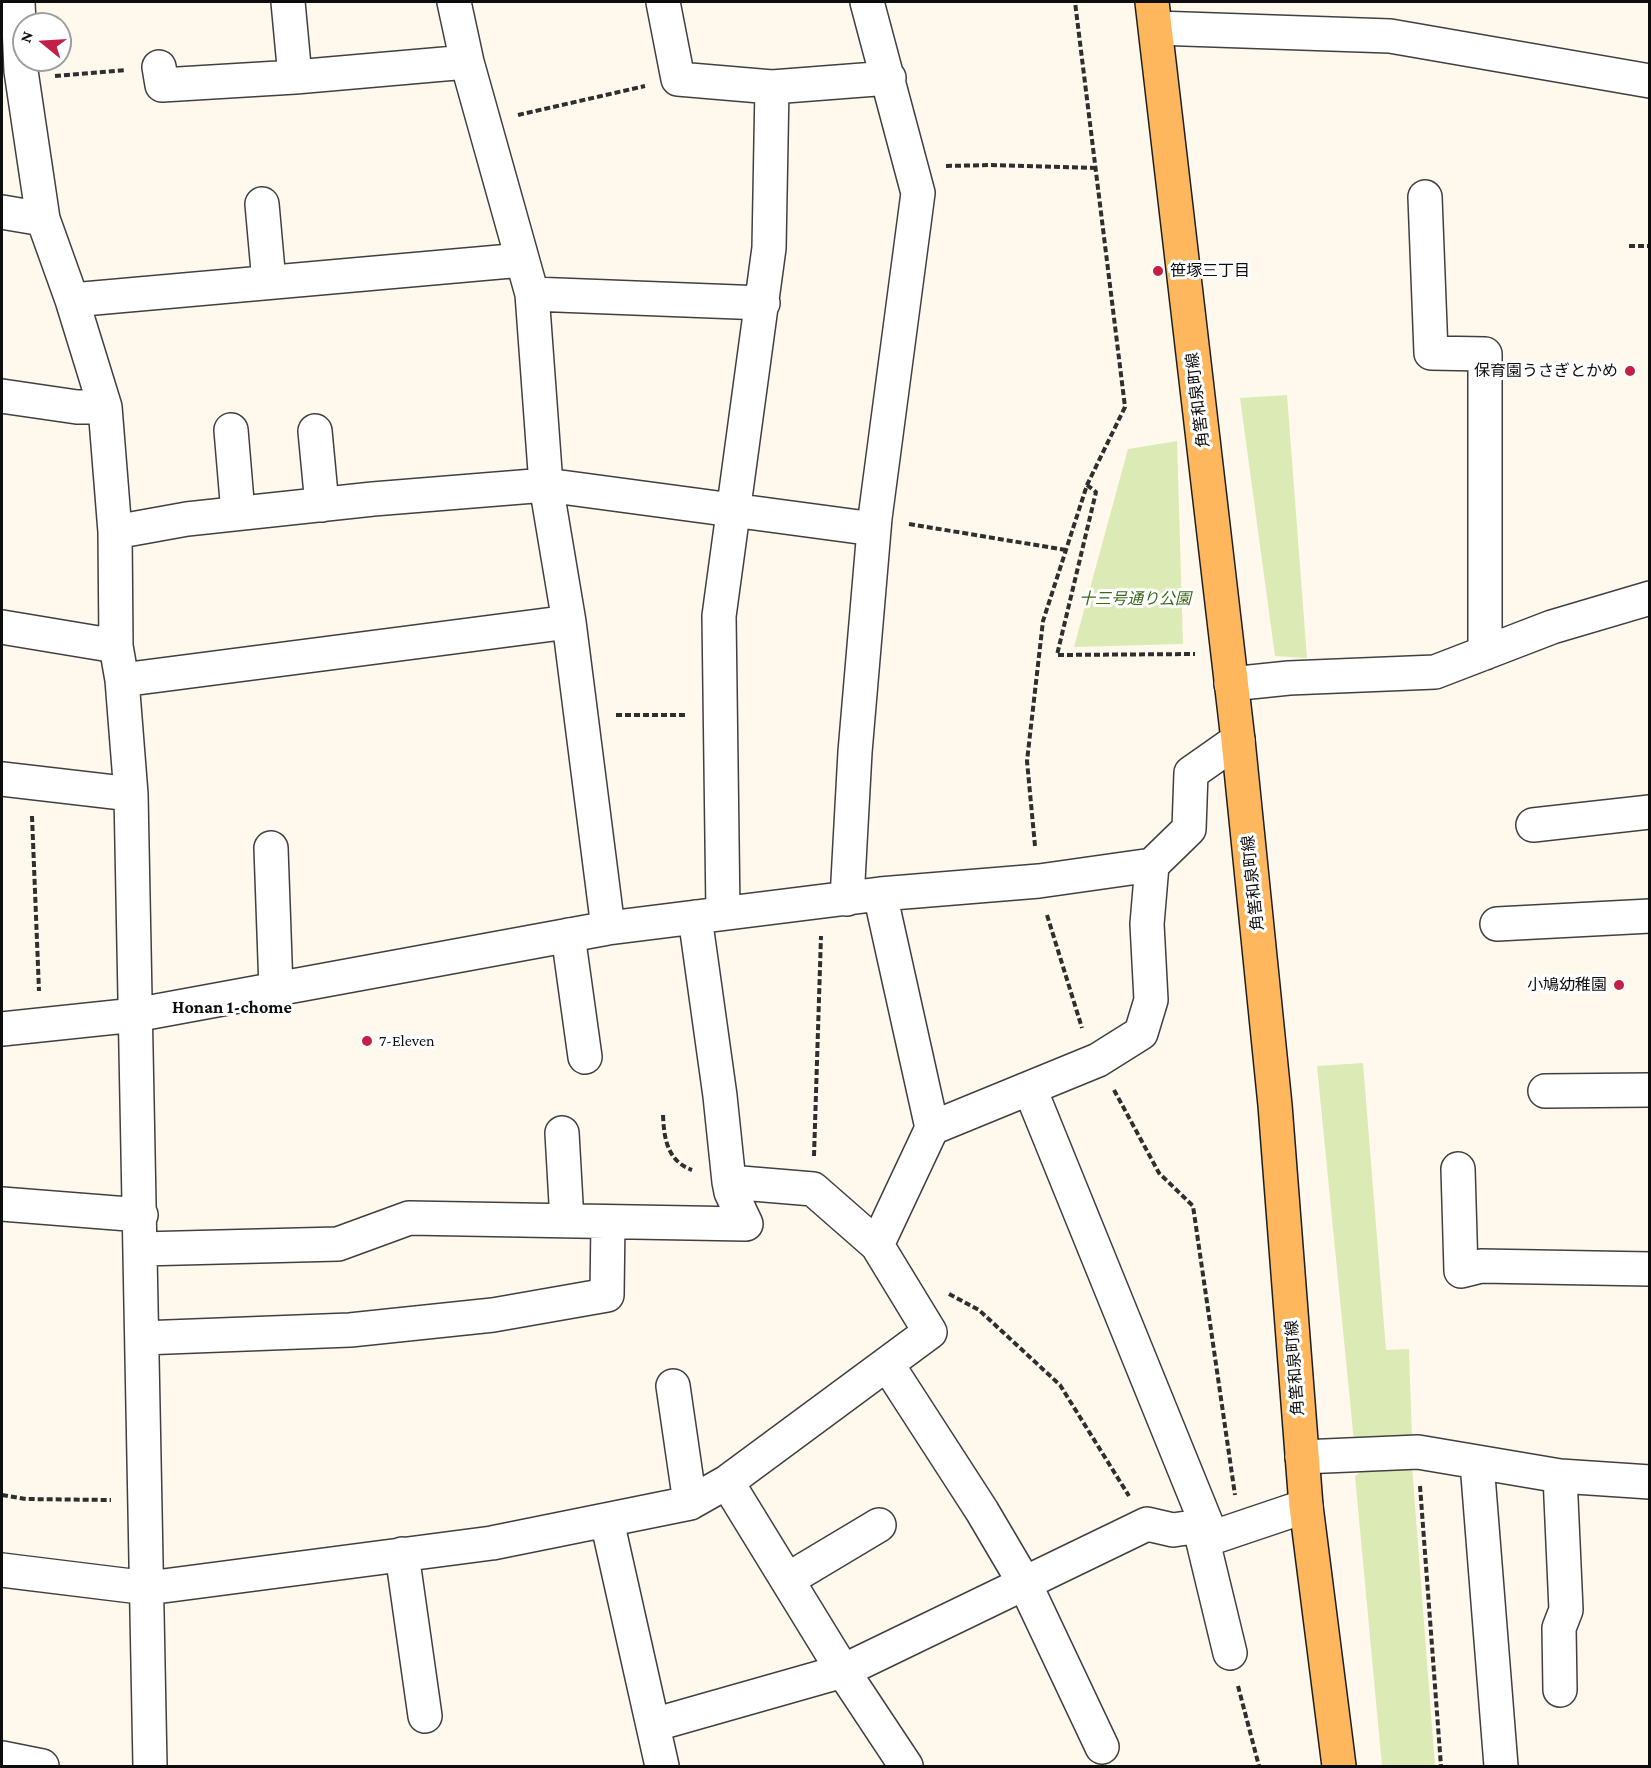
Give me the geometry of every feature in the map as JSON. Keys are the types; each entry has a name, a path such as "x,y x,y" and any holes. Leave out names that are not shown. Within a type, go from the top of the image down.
{"main road":[{"name":"角筈和泉町線","path":"1154,15 1238,740 1275,1105 1306,1506 1340,1767"}],"street":[{"path":"18,2 15,73 44,219 105,407 115,532 116,646 122,680 131,794 150,1767"},
{"path":"288,2 295,77"},
{"path":"454,2 467,62 532,294 546,485 569,622 608,928"},
{"path":"663,2 678,79 772,87 889,78"},
{"path":"836,901 855,752 875,523 918,193 867,2"},
{"path":"1154,15 1390,36 1650,81"},
{"path":"159,67 162,85 295,77 467,62"},
{"path":"141,1249 338,1244 409,1218 746,1224 731,1192 729,1182 720,1096 709,915 722,713 719,616 769,248 772,87"},
{"path":"1425,197 1431,353 1485,354 1485,652"},
{"path":"262,204 269,282"},
{"path":"2,212 44,219"},
{"path":"72,300 522,260"},
{"path":"532,294 762,303"},
{"path":"2,396 77,407 105,407"},
{"path":"231,430 238,513"},
{"path":"315,431 322,505"},
{"path":"115,532 187,519 238,513 546,485 735,511 875,523"},
{"path":"1231,684 1289,678 1435,672 1552,627 1650,598"},
{"path":"122,680 569,622"},
{"path":"2,627 116,646"},
{"path":"2,1029 135,1015 608,928 880,894 1039,881 1152,865 1189,829 1191,773 1238,740"},
{"path":"16,781 131,794"},
{"path":"1533,825 1650,812"},
{"path":"271,849 276,989"},
{"path":"932,1128 1098,1060 1141,1034 1151,1000 1147,924 1152,865"},
{"path":"877,1245 932,1128 880,894"},
{"path":"1497,924 1650,916"},
{"path":"568,935 585,1057"},
{"path":"1030,1089 1204,1525 1230,1653"},
{"path":"1545,1092 1650,1090"},
{"path":"562,1133 567,1221"},
{"path":"1458,1169 1461,1271 1481,1266 1650,1269"},
{"path":"2,1570 148,1588 492,1543 690,1503 727,1482 930,1332 877,1245 813,1189 729,1182"},
{"path":"2,1204 141,1215"},
{"path":"142,1338 350,1330 493,1315 607,1295 608,1222"},
{"path":"887,1364 982,1511 1025,1584 1102,1747"},
{"path":"673,1386 690,1503"},
{"path":"1302,1457 1418,1452 1477,1464 1560,1476 1650,1482"},
{"path":"1477,1464 1502,1767"},
{"path":"1560,1476 1566,1610 1559,1628 1560,1690"},
{"path":"727,1482 843,1671 906,1767"},
{"path":"653,1725 843,1671 1147,1524 1173,1530 1204,1525 1217,1536 1306,1506"},
{"path":"607,1521 663,1767"},
{"path":"787,1580 879,1525"},
{"path":"402,1554 424,1716"},
{"path":"2,1758 42,1767"}],"path":[{"path":"1075,2 1125,407 1088,485 1096,492 1057,655 1200,654"},
{"path":"15,73 159,67"},
{"path":"484,123 678,79"},
{"path":"911,167 991,165 1095,168"},
{"path":"1629,246 1650,246"},
{"path":"875,523 1066,550"},
{"path":"580,715 655,716 722,713"},
{"path":"16,781 41,1025"},
{"path":"813,1189 819,952 836,901"},
{"path":"663,1115 664,1140 673,1158 687,1168 729,1182"},
{"path":"941,1289 979,1310 1060,1385 1147,1524"},
{"path":"1418,1452 1441,1767"},
{"path":"2,1495 26,1500 145,1500"},
{"path":"1230,1653 1259,1767"}],"green space":[{"path":"1287,395 1307,658 1275,656 1240,398"},
{"name":"十三号通り公園","path":"1177,441 1183,644 1074,647 1128,449"},
{"path":"1363,1063 1386,1350 1409,1349 1412,1439 1354,1442 1317,1066"},
{"path":"1371,1465 1412,1466 1435,1766 1382,1766 1355,1476"}],"place":[{"name":"笹塚三丁目","path":"1158,271"},
{"name":"保育園うさぎとかめ","path":"1630,371"},
{"name":"小鳩幼稚園","path":"1619,985"},
{"name":"7-Eleven","path":"367,1041"}],"district":[{"name":"Honan 1-chome","path":"232,1007"}]}
